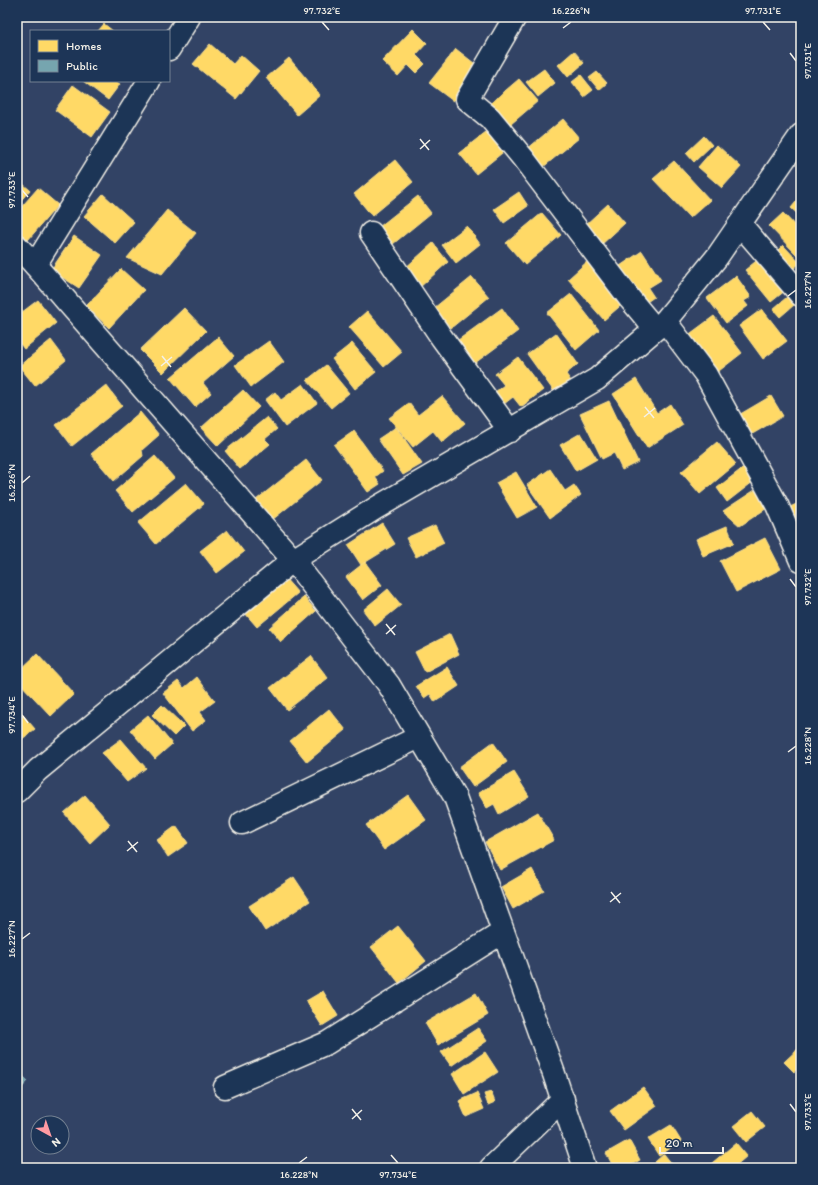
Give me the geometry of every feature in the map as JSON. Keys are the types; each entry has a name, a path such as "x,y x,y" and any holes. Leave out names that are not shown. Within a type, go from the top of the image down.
{"street":[{"path":"170,48 189,17"},
{"path":"515,17 467,99 490,118 523,158 630,299 660,325 706,375 777,504 801,562"},
{"path":"35,265 149,82"},
{"path":"17,791 38,770 293,560 376,508 597,379 660,325 717,257 801,135"},
{"path":"740,224 801,295"},
{"path":"371,233 442,338 510,431"},
{"path":"17,246 293,560 389,685 455,797 563,1099 585,1168"},
{"path":"242,823 419,737"},
{"path":"225,1087 327,1043 503,932"},
{"path":"491,1168 563,1099"}],"building: Homes":[{"path":"104,24 112,30 99,30"},
{"path":"413,29 427,43 416,55 425,64 416,73 408,65 398,76 382,61"},
{"path":"210,44 233,64 241,55 259,71 236,99 193,64"},
{"path":"456,49 479,67 453,101 429,83"},
{"path":"574,51 584,63 568,77 558,65"},
{"path":"289,58 320,95 297,115 266,78"},
{"path":"544,69 555,83 538,97 526,82"},
{"path":"597,72 607,83 599,90 589,78"},
{"path":"581,75 593,90 584,97 572,82"},
{"path":"519,79 538,101 504,130 485,108"},
{"path":"84,82 117,82 120,84 108,100"},
{"path":"73,85 110,112 92,137 55,110"},
{"path":"563,119 579,138 542,168 526,150"},
{"path":"491,128 507,149 476,174 459,153"},
{"path":"704,136 712,145 694,162 686,153"},
{"path":"717,145 741,167 722,188 698,167"},
{"path":"395,160 413,182 372,216 354,194"},
{"path":"674,161 710,200 690,218 653,179"},
{"path":"17,179 30,190 17,205"},
{"path":"38,188 58,205 28,240 17,231 17,212"},
{"path":"519,192 528,206 504,223 494,209"},
{"path":"103,194 134,222 115,243 84,216"},
{"path":"418,196 431,213 393,244 379,227"},
{"path":"801,196 801,217 791,208"},
{"path":"608,204 625,223 601,245 584,226"},
{"path":"167,210 196,233 162,274 127,258"},
{"path":"542,213 561,235 525,265 506,243"},
{"path":"783,213 801,232 801,251 797,255 769,226"},
{"path":"467,226 480,244 456,263 442,245"},
{"path":"74,236 102,255 79,288 51,270"},
{"path":"433,243 448,262 419,288 403,270"},
{"path":"783,245 800,263 792,270 775,253"},
{"path":"642,251 661,280 648,288 654,297 641,306 617,268"},
{"path":"760,258 786,290 771,302 745,270"},
{"path":"590,259 626,301 604,320 568,279"},
{"path":"121,269 144,290 109,328 86,306"},
{"path":"736,276 751,297 744,301 748,306 726,323 707,298"},
{"path":"472,277 489,297 451,328 434,308"},
{"path":"794,291 801,299 780,317 773,309"},
{"path":"571,294 599,330 576,350 547,313"},
{"path":"38,300 56,323 24,349 17,340 17,316"},
{"path":"184,308 206,331 163,373 140,350"},
{"path":"502,308 518,331 471,366 454,343"},
{"path":"762,309 787,341 763,359 739,326"},
{"path":"367,311 402,352 384,367 349,327"},
{"path":"714,316 742,353 715,374 687,336"},
{"path":"556,333 578,364 566,374 571,381 555,393 527,354"},
{"path":"218,337 234,356 203,383 211,393 195,407 170,378"},
{"path":"51,340 66,360 35,386 19,366"},
{"path":"269,341 284,362 251,387 235,365"},
{"path":"352,343 376,372 355,389 332,359"},
{"path":"518,357 543,390 521,407 513,397 504,404 495,392 504,385 495,374"},
{"path":"326,365 349,393 331,408 307,380"},
{"path":"636,379 657,413 670,404 683,425 647,448 613,394"},
{"path":"303,384 317,403 285,427 265,400 275,392 281,400"},
{"path":"106,385 122,406 72,446 56,425"},
{"path":"243,390 259,407 218,446 201,428"},
{"path":"442,396 465,423 442,442 433,431 413,447 389,418 409,403 418,415"},
{"path":"771,396 783,416 749,436 737,416"},
{"path":"609,401 638,462 622,470 614,453 602,459 580,414"},
{"path":"140,412 159,435 142,450 143,456 114,481 91,454"},
{"path":"267,417 277,429 265,439 270,444 240,469 225,451"},
{"path":"396,427 422,464 403,475 378,439"},
{"path":"354,431 383,471 375,477 380,484 368,492 334,445"},
{"path":"581,433 597,459 576,471 560,445"},
{"path":"717,442 736,464 700,494 681,472"},
{"path":"155,456 174,478 133,512 115,491"},
{"path":"306,460 322,480 272,520 256,500"},
{"path":"744,467 754,481 727,502 717,488"},
{"path":"550,469 565,491 574,485 581,495 550,518 527,485"},
{"path":"516,472 537,507 517,518 496,483"},
{"path":"186,483 204,504 156,544 138,523"},
{"path":"758,488 770,506 740,526 723,511"},
{"path":"801,502 801,526 800,526 790,507"},
{"path":"382,523 395,544 361,565 348,545"},
{"path":"435,525 444,543 416,557 406,538"},
{"path":"727,526 734,543 703,556 696,539"},
{"path":"227,530 244,552 217,573 200,551"},
{"path":"765,538 781,569 736,592 720,561"},
{"path":"365,562 382,585 363,600 346,577"},
{"path":"284,577 298,593 257,627 244,612"},
{"path":"388,589 401,605 375,626 363,610"},
{"path":"304,597 316,611 281,642 269,628"},
{"path":"450,634 459,654 425,672 415,652"},
{"path":"37,654 74,694 51,716 17,680 17,673"},
{"path":"311,656 328,678 287,710 270,688"},
{"path":"447,667 459,686 435,702 430,694 424,698 416,686"},
{"path":"197,677 215,701 200,712 206,720 192,731 163,693 178,681 184,688"},
{"path":"162,705 184,726 174,736 152,715"},
{"path":"17,708 35,729 17,743"},
{"path":"329,709 346,730 307,762 290,741"},
{"path":"148,715 172,744 155,759 130,730"},
{"path":"121,739 146,768 127,782 102,753"},
{"path":"493,742 507,762 473,787 459,767"},
{"path":"514,772 529,796 499,814 494,804 487,808 478,793"},
{"path":"85,795 110,824 90,843 64,813"},
{"path":"408,795 426,820 384,850 366,825"},
{"path":"538,812 554,840 500,870 485,842"},
{"path":"176,826 188,843 168,857 157,840"},
{"path":"532,869 544,891 513,909 501,887"},
{"path":"294,877 310,901 265,931 249,906"},
{"path":"398,926 426,961 399,983 371,947"},
{"path":"323,991 338,1016 322,1026 306,1001"},
{"path":"476,993 488,1015 438,1045 425,1023"},
{"path":"478,1028 487,1041 451,1066 441,1052"},
{"path":"801,1046 801,1066 794,1072 784,1062"},
{"path":"485,1052 498,1072 464,1094 452,1074"},
{"path":"643,1087 657,1106 624,1130 610,1111"},
{"path":"491,1092 495,1102 488,1105 484,1094"},
{"path":"477,1093 484,1109 466,1117 459,1101"},
{"path":"752,1111 765,1127 746,1142 733,1126"},
{"path":"671,1125 681,1141 659,1156 648,1139"},
{"path":"629,1140 640,1160 626,1168 614,1168 606,1153"},
{"path":"736,1143 747,1156 733,1168 706,1168"},
{"path":"664,1154 672,1164 667,1168 660,1168 655,1162"}],"building: Public":[{"path":"17,1071 28,1081 17,1093"}]}
